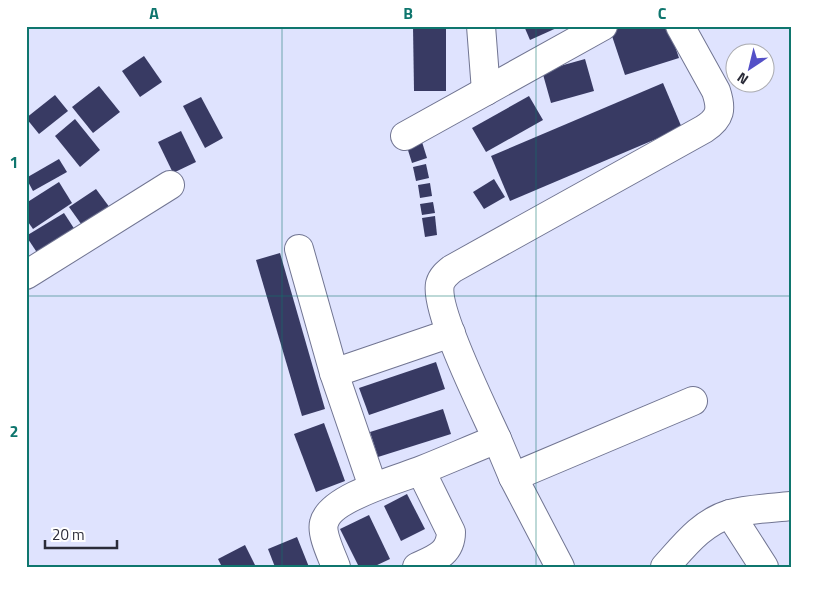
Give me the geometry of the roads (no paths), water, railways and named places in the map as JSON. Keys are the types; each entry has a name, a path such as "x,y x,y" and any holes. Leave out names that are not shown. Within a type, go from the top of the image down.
{"street":[{"path":"481,26 486,91"},
{"path":"405,136 603,26"},
{"path":"560,567 513,477 451,333 441,305 440,282 452,269 704,130 711,124 720,111 716,91 680,26"},
{"path":"26,275 170,185"},
{"path":"299,249 334,373 372,487"},
{"path":"334,373 451,333"},
{"path":"513,477 692,401"},
{"path":"336,567 323,531 324,522 334,508 372,487 421,471 496,439"},
{"path":"417,567 437,558 449,546 451,540 451,532 421,471"},
{"path":"665,567 695,534 711,522 730,514 791,506"},
{"path":"730,514 764,567"}]}
